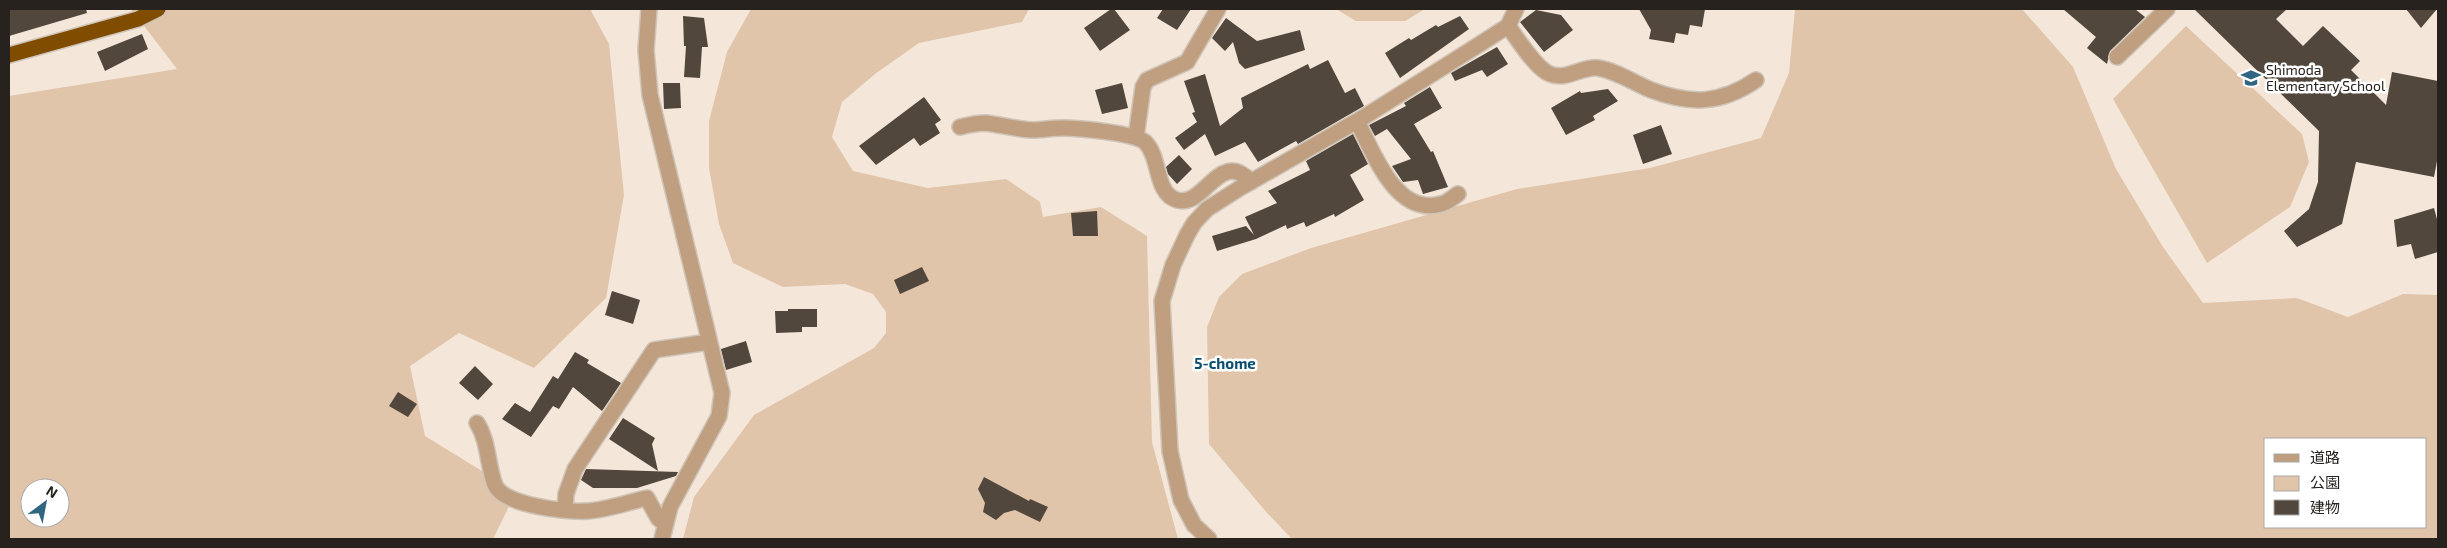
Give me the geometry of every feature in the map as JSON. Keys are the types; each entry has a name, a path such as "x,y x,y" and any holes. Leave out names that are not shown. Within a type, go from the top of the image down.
{"highway":[{"path":"9,55 130,22 158,9"}],"street":[{"path":"649,9 646,50 650,94 722,393 719,416 712,432 688,470 665,524 662,539"},
{"path":"1136,137 1143,87 1147,80 1187,62 1218,9"},
{"path":"1209,539 1194,525 1181,500 1170,451 1162,336 1162,301 1173,264 1194,223 1207,209 1357,121 1508,26 1516,9"},
{"path":"2117,57 2167,9"},
{"path":"1508,26 1540,67 1550,74 1561,76 1598,68 1652,90 1693,101 1722,98 1738,92 1756,80"},
{"path":"1357,121 1390,184 1403,195 1430,206 1443,204 1458,194"},
{"path":"960,126 984,123 1033,130 1062,128 1088,130 1136,137 1150,149 1166,193 1177,200 1187,200 1224,173 1234,170 1242,172 1251,182"},
{"path":"565,510 566,494 575,469 654,350 709,342"},
{"path":"477,423 486,442 495,486 500,492 529,504 565,510 589,511 647,498 658,518 665,524"}],"green space":[{"path":"131,9 590,9 609,44 624,195 606,298 534,368 459,333 410,366 425,436 516,492 493,539 9,539 9,96 177,69"},
{"path":"751,9 1029,9 1022,22 919,43 875,74 842,102 832,137 853,171 928,188 1006,179 1040,202 1043,217 1101,207 1147,236 1152,442 1178,539 683,539 694,497 754,415 874,348 886,333 886,312 873,294 845,284 783,287 733,263 719,224 709,168 709,121 727,52"},
{"path":"1336,9 1425,9 1405,21 1356,21"},
{"path":"1795,9 2022,9 2073,67 2116,169 2163,247 2203,303 2297,298 2348,317 2403,294 2438,295 2438,539 1292,539 1267,513 1209,444 1207,327 1219,297 1242,274 1311,248 1517,189 1650,168 1761,138 1789,73"},
{"path":"2186,26 2302,134 2309,162 2290,207 2207,263 2113,99"}],"building":[{"path":"9,9 86,9 87,13 9,36"},
{"path":"1111,9 1114,9 1130,30 1100,51 1084,28"},
{"path":"1163,9 1191,9 1177,30 1157,18"},
{"path":"1639,9 1705,9 1702,27 1690,25 1688,35 1676,33 1674,43 1649,39 1651,30"},
{"path":"2063,9 2135,9 2145,17 2110,51 2107,64 2087,48 2096,37"},
{"path":"2194,9 2287,9 2276,19 2303,46 2323,26 2360,61 2351,70 2386,105 2392,72 2438,81 2438,156 2434,177 2356,162 2342,224 2297,247 2284,231 2309,209 2318,182 2319,131"},
{"path":"2406,9 2437,9 2421,28"},
{"path":"1536,10 1561,15 1573,30 1544,52 1520,22"},
{"path":"683,16 704,18 708,47 702,47 700,78 684,77 686,46 684,46"},
{"path":"1460,16 1469,29 1400,78 1385,53 1409,38 1411,40 1436,25 1438,27"},
{"path":"1226,18 1257,41 1300,30 1305,50 1245,69 1239,63 1233,42 1225,51 1212,38"},
{"path":"142,34 148,49 105,71 97,52"},
{"path":"1497,47 1508,64 1487,77 1482,70 1455,81 1451,73"},
{"path":"1328,60 1345,93 1355,88 1364,106 1298,144 1296,141 1258,162 1245,142 1215,156 1205,134 1184,150 1175,138 1197,122 1192,113 1195,112 1184,81 1205,74 1220,126 1243,108 1241,98 1308,64 1310,69"},
{"path":"663,83 680,83 681,108 664,109"},
{"path":"1122,83 1128,108 1102,114 1095,90"},
{"path":"1430,87 1442,108 1414,124 1431,152 1433,151 1448,187 1423,194 1418,180 1403,182 1392,166 1411,159 1387,129 1375,136 1369,125 1406,106 1404,103"},
{"path":"1608,89 1618,101 1593,116 1595,120 1566,135 1551,108 1580,91 1581,93"},
{"path":"924,97 941,120 935,124 940,133 920,146 914,138 876,165 859,146"},
{"path":"1661,125 1672,154 1643,164 1633,135"},
{"path":"1353,134 1368,164 1350,175 1364,200 1335,217 1334,214 1306,227 1304,222 1287,229 1286,225 1256,239 1217,251 1212,236 1246,226 1254,235 1245,217 1277,203 1268,191 1310,170 1306,161"},
{"path":"1179,155 1192,169 1177,184 1168,174 1166,167"},
{"path":"2434,208 2438,223 2438,252 2415,259 2411,244 2397,247 2394,220"},
{"path":"1097,211 1098,236 1073,236 1071,213"},
{"path":"922,267 929,281 900,294 894,280"},
{"path":"612,291 640,300 633,324 605,315"},
{"path":"788,309 817,309 817,327 802,327 802,332 776,333 775,311 788,311"},
{"path":"746,341 752,362 726,370 721,349"},
{"path":"575,352 589,360 587,363 621,383 602,411 573,387 559,409 553,406 531,437 502,419 515,403 530,412 553,376 558,379"},
{"path":"475,366 493,384 478,400 459,383"},
{"path":"398,392 417,404 408,417 389,406"},
{"path":"623,418 655,438 652,444 658,471 609,439"},
{"path":"586,469 678,472 676,476 637,488 593,488 581,480"},
{"path":"984,477 1029,501 1030,499 1048,507 1040,522 1015,510 1004,513 996,520 983,512 985,503 978,489"}],"place":[{"name":"Shimoda Elementary School","path":"2251,78"}],"district":[{"name":"5-chome","path":"1225,364"}]}
